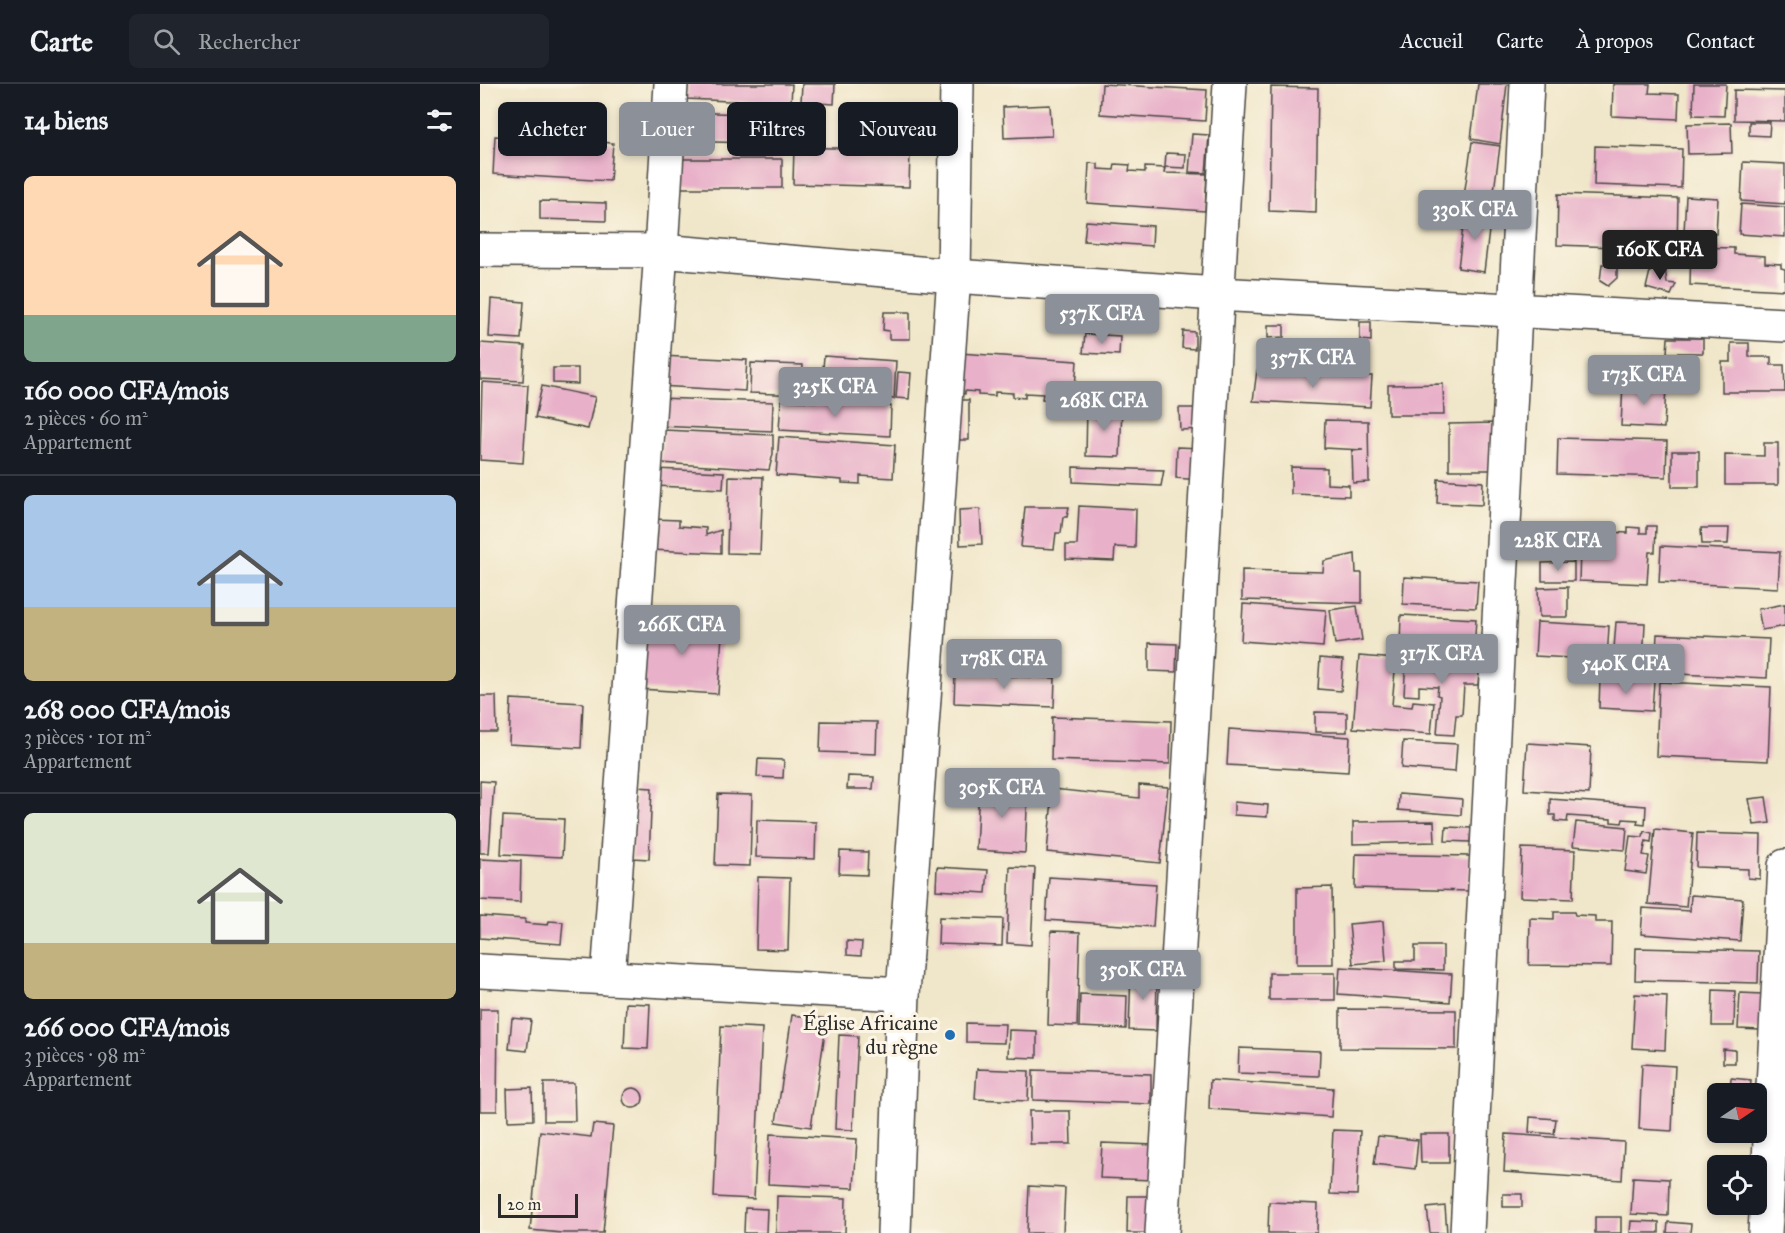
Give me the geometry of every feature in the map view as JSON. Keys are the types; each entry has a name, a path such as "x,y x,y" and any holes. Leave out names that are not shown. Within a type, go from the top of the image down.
{"street":[{"path":"608,978 671,84"},
{"path":"894,1233 903,994 954,276 957,84"},
{"path":"1162,1233 1230,84"},
{"path":"1467,1233 1527,84"},
{"path":"480,250 661,251 954,276 1217,294 1785,325"},
{"path":"1765,1233 1785,866"},
{"path":"480,970 903,994"}],"building":[{"path":"688,84 792,84 791,102 687,99"},
{"path":"802,84 835,84 834,104 801,102"},
{"path":"1102,84 1207,90 1205,121 1100,114"},
{"path":"1478,84 1507,84 1500,144 1471,139"},
{"path":"1613,84 1650,84 1649,93 1679,94 1678,119 1612,116"},
{"path":"1694,84 1726,84 1724,116 1693,115"},
{"path":"1271,87 1318,88 1316,213 1269,211"},
{"path":"1734,90 1785,91 1785,121 1734,120"},
{"path":"1050,105 1052,136 1004,138 1003,107"},
{"path":"715,113 727,113 727,142 715,142"},
{"path":"1749,122 1770,122 1769,136 1749,135"},
{"path":"1731,123 1732,153 1688,154 1687,124"},
{"path":"1192,134 1209,135 1206,173 1189,172"},
{"path":"495,136 498,136 498,156 607,156 607,143 613,143 610,181 493,174"},
{"path":"1472,142 1500,146 1491,213 1462,209"},
{"path":"1595,146 1682,149 1681,188 1594,185"},
{"path":"826,148 838,148 838,156 910,156 909,187 793,184 794,156 826,156"},
{"path":"1166,153 1186,154 1185,168 1165,167"},
{"path":"681,159 782,159 782,188 681,188"},
{"path":"1743,162 1785,164 1785,204 1741,201"},
{"path":"1089,163 1098,164 1098,169 1114,170 1115,164 1130,165 1129,171 1145,172 1145,167 1165,168 1164,173 1207,174 1205,211 1087,203"},
{"path":"1558,194 1678,198 1677,249 1557,245"},
{"path":"1686,196 1718,198 1716,234 1684,232"},
{"path":"540,201 606,203 606,221 540,219"},
{"path":"1741,204 1785,207 1785,237 1739,234"},
{"path":"1465,211 1491,214 1484,272 1458,268"},
{"path":"1086,221 1153,226 1152,246 1084,241"},
{"path":"1691,247 1734,248 1734,254 1765,256 1765,263 1781,264 1781,268 1785,269 1785,290 1690,285"},
{"path":"1602,264 1617,264 1617,278 1608,286 1600,281"},
{"path":"1651,267 1665,268 1667,283 1676,284 1671,295 1646,288"},
{"path":"491,299 524,302 521,339 489,337"},
{"path":"884,312 910,312 910,339 889,339 889,331 883,330"},
{"path":"1360,322 1371,322 1371,341 1360,340"},
{"path":"1268,325 1284,325 1284,337 1268,338"},
{"path":"1183,331 1195,332 1195,349 1182,348"},
{"path":"1085,334 1120,336 1119,355 1083,353"},
{"path":"1668,338 1703,338 1703,353 1667,353"},
{"path":"480,343 525,346 523,381 480,379"},
{"path":"1284,343 1285,355 1268,355 1268,344"},
{"path":"1731,343 1749,343 1749,357 1771,357 1771,365 1784,365 1785,392 1722,392 1722,362 1731,362"},
{"path":"959,353 1077,361 1074,401 1042,399 1043,394 1025,393 1025,398 1013,397 1013,393 995,392 995,396 978,395 978,392 965,391 965,394 956,393"},
{"path":"660,356 747,360 745,391 659,386"},
{"path":"824,356 896,361 894,399 821,394"},
{"path":"751,363 803,365 802,395 750,393"},
{"path":"553,368 578,368 578,384 553,383"},
{"path":"1257,370 1372,376 1370,407 1253,401"},
{"path":"898,372 911,373 909,399 896,398"},
{"path":"482,382 528,385 523,463 480,460"},
{"path":"1623,383 1666,385 1664,428 1621,426"},
{"path":"1443,384 1444,415 1388,415 1388,385"},
{"path":"542,386 595,397 588,429 535,418"},
{"path":"658,398 773,402 772,431 657,426"},
{"path":"781,400 891,406 890,436 779,430"},
{"path":"954,400 969,400 969,440 954,440"},
{"path":"1087,406 1122,408 1120,457 1086,456"},
{"path":"1179,408 1203,408 1204,429 1180,430"},
{"path":"1325,420 1368,421 1369,482 1353,483 1352,451 1363,450 1324,448"},
{"path":"1494,423 1495,470 1449,470 1449,424"},
{"path":"664,430 773,435 773,454 769,470 661,463"},
{"path":"779,437 895,445 893,478 860,476 860,484 842,483 842,480 776,475"},
{"path":"1558,438 1667,441 1666,477 1557,474"},
{"path":"1764,443 1778,443 1778,485 1725,485 1725,455 1764,456"},
{"path":"1177,447 1201,448 1199,480 1176,478"},
{"path":"1672,451 1699,451 1699,487 1672,487"},
{"path":"1073,467 1164,470 1161,486 1073,482"},
{"path":"1291,467 1327,468 1327,484 1349,485 1349,496 1291,494"},
{"path":"655,469 724,472 723,489 655,486"},
{"path":"729,476 763,477 760,554 727,553"},
{"path":"1438,479 1483,482 1482,505 1437,503"},
{"path":"1079,506 1136,509 1135,548 1115,547 1114,561 1066,559 1066,545 1077,545"},
{"path":"1025,507 1069,507 1067,517 1063,517 1061,533 1056,533 1054,549 1021,547"},
{"path":"980,509 982,544 960,545 959,510"},
{"path":"652,519 679,520 679,526 706,528 706,535 721,530 721,553 650,550"},
{"path":"1647,526 1656,526 1655,552 1649,552 1647,584 1579,581 1580,551 1585,551 1586,531 1628,533 1628,527 1640,528 1640,533 1647,533"},
{"path":"1701,528 1729,528 1728,544 1702,544"},
{"path":"1661,546 1780,552 1778,588 1659,582"},
{"path":"1355,554 1356,573 1362,573 1362,603 1242,600 1242,570 1323,572 1324,561"},
{"path":"1574,562 1574,581 1542,581 1542,563"},
{"path":"1404,577 1478,581 1476,608 1403,604"},
{"path":"1568,587 1568,617 1539,617 1538,588"},
{"path":"1243,604 1326,610 1323,647 1241,641"},
{"path":"1785,604 1785,626 1762,630 1758,609"},
{"path":"1357,606 1362,640 1335,644 1330,610"},
{"path":"1401,615 1476,619 1474,651 1400,647"},
{"path":"688,618 723,620 718,694 640,689 644,621 687,624"},
{"path":"1537,622 1609,626 1607,660 1535,656"},
{"path":"1616,622 1645,623 1643,664 1613,662"},
{"path":"1657,634 1769,639 1767,678 1655,673"},
{"path":"1149,643 1177,644 1176,672 1149,671"},
{"path":"1359,656 1396,659 1392,705 1412,707 1413,701 1434,703 1431,734 1353,728"},
{"path":"1406,656 1480,661 1478,685 1464,685 1462,715 1456,715 1454,735 1437,734 1440,696 1437,695 1438,687 1419,686 1419,696 1404,695"},
{"path":"1320,658 1343,660 1341,691 1318,689"},
{"path":"1629,667 1650,669 1649,678 1628,676"},
{"path":"955,674 1055,678 1054,707 954,703"},
{"path":"1600,679 1654,681 1652,711 1599,708"},
{"path":"1659,682 1771,687 1768,761 1656,756"},
{"path":"480,696 496,696 497,732 480,732"},
{"path":"511,699 583,703 581,748 509,744"},
{"path":"1315,712 1347,713 1347,732 1315,732"},
{"path":"1052,717 1171,721 1170,764 1051,760"},
{"path":"821,721 877,722 876,754 820,752"},
{"path":"1229,729 1350,737 1348,772 1227,765"},
{"path":"1403,741 1457,744 1455,772 1401,768"},
{"path":"1527,743 1591,747 1589,794 1524,790"},
{"path":"758,759 784,760 783,778 757,777"},
{"path":"848,776 874,777 873,789 847,789"},
{"path":"480,781 494,782 489,853 480,853"},
{"path":"979,785 1028,788 1025,853 976,850"},
{"path":"1139,785 1168,787 1160,863 1047,852 1053,789 1139,798"},
{"path":"635,787 652,788 649,859 632,858"},
{"path":"718,794 752,795 750,866 715,865"},
{"path":"1399,794 1462,799 1461,815 1398,810"},
{"path":"1766,797 1770,823 1754,825 1749,799"},
{"path":"1550,799 1646,806 1645,825 1637,824 1638,820 1623,819 1622,823 1611,822 1611,819 1568,816 1567,822 1555,821 1555,815 1550,815"},
{"path":"1234,802 1268,805 1267,817 1234,815"},
{"path":"503,816 564,819 562,857 501,854"},
{"path":"757,820 816,822 815,859 756,857"},
{"path":"1434,821 1435,842 1353,844 1353,822"},
{"path":"1576,822 1627,827 1625,850 1573,846"},
{"path":"1446,827 1471,828 1470,842 1445,841"},
{"path":"1655,829 1693,833 1686,907 1648,904"},
{"path":"1644,831 1652,833 1651,842 1646,841 1643,855 1649,856 1646,874 1625,871 1630,836 1643,837"},
{"path":"1697,833 1761,835 1760,879 1748,878 1748,869 1696,867"},
{"path":"1522,848 1575,850 1573,899 1520,897"},
{"path":"840,851 868,852 867,875 839,874"},
{"path":"1356,854 1470,856 1469,891 1355,888"},
{"path":"480,859 521,861 520,902 480,900"},
{"path":"937,867 988,870 986,893 936,890"},
{"path":"1010,867 1035,868 1031,945 1007,943"},
{"path":"758,877 790,878 788,950 756,949"},
{"path":"1049,877 1156,884 1153,927 1046,920"},
{"path":"1332,887 1333,964 1297,964 1297,888"},
{"path":"1691,895 1743,899 1740,941 1641,934 1643,908 1690,911"},
{"path":"1554,912 1574,912 1575,915 1595,916 1595,922 1612,922 1611,966 1529,965 1530,918 1554,919"},
{"path":"480,916 525,919 525,923 548,925 549,921 563,922 561,944 480,938"},
{"path":"939,917 1003,919 1002,946 938,944"},
{"path":"1383,921 1386,961 1353,964 1349,924"},
{"path":"1051,931 1080,932 1077,1026 1048,1025"},
{"path":"847,941 862,942 861,956 847,955"},
{"path":"1415,946 1443,946 1443,970 1396,969 1396,961 1415,961"},
{"path":"1636,948 1759,951 1758,983 1635,980"},
{"path":"1340,967 1452,974 1450,1002 1338,994"},
{"path":"1131,971 1157,972 1156,1031 1129,1030"},
{"path":"1269,973 1335,973 1335,1000 1269,1000"},
{"path":"1713,990 1735,991 1734,1026 1712,1026"},
{"path":"1740,993 1762,994 1760,1030 1738,1029"},
{"path":"1080,994 1127,996 1126,1029 1079,1027"},
{"path":"1635,994 1667,996 1665,1050 1632,1048"},
{"path":"626,1003 650,1004 648,1049 624,1048"},
{"path":"480,1009 498,1009 497,1111 480,1111"},
{"path":"1340,1009 1456,1010 1456,1049 1340,1048"},
{"path":"792,1015 827,1019 811,1127 776,1122"},
{"path":"512,1018 531,1020 527,1051 509,1049"},
{"path":"966,1023 1005,1024 1004,1043 966,1042"},
{"path":"721,1026 762,1028 754,1199 714,1197"},
{"path":"1009,1030 1037,1031 1037,1058 1008,1057"},
{"path":"839,1035 858,1036 853,1130 835,1129"},
{"path":"1239,1048 1320,1051 1319,1076 1238,1073"},
{"path":"1723,1049 1735,1050 1735,1063 1723,1063"},
{"path":"1642,1064 1675,1066 1672,1131 1639,1129"},
{"path":"977,1069 1029,1071 1028,1101 975,1099"},
{"path":"1033,1070 1151,1074 1151,1104 1033,1100"},
{"path":"1731,1078 1751,1080 1751,1083 1731,1083"},
{"path":"1210,1080 1333,1088 1331,1117 1209,1109"},
{"path":"544,1083 574,1083 575,1121 544,1121"},
{"path":"532,1088 533,1120 508,1121 507,1089"},
{"path":"633,1088 640,1091 643,1098 640,1105 633,1108 626,1105 623,1098 626,1091"},
{"path":"1029,1111 1070,1111 1071,1144 1030,1144"},
{"path":"1530,1117 1556,1119 1554,1134 1529,1132"},
{"path":"593,1124 613,1126 603,1233 530,1230 540,1131 591,1137"},
{"path":"1333,1130 1360,1131 1357,1195 1330,1194"},
{"path":"770,1134 857,1139 854,1188 768,1184"},
{"path":"1420,1134 1449,1134 1449,1163 1421,1163"},
{"path":"1506,1134 1624,1142 1622,1180 1504,1172"},
{"path":"1378,1136 1418,1140 1415,1169 1374,1164"},
{"path":"1102,1143 1154,1145 1153,1180 1100,1178"},
{"path":"1633,1177 1669,1179 1668,1216 1631,1214"},
{"path":"1029,1186 1065,1188 1063,1233 1027,1233"},
{"path":"1503,1194 1522,1194 1522,1207 1503,1207"},
{"path":"777,1196 846,1198 845,1233 776,1233"},
{"path":"1128,1196 1149,1196 1148,1233 1127,1233"},
{"path":"1269,1202 1318,1204 1317,1233 1268,1233"},
{"path":"1445,1206 1447,1233 1430,1233 1427,1208"},
{"path":"745,1208 767,1209 766,1233 744,1233"},
{"path":"1595,1217 1621,1217 1621,1233 1595,1233"},
{"path":"1631,1221 1659,1222 1659,1233 1630,1233"},
{"path":"1668,1222 1691,1224 1690,1233 1667,1233"}],"place":[{"name":"Église Africaine du règne","path":"950,1035"}]}
